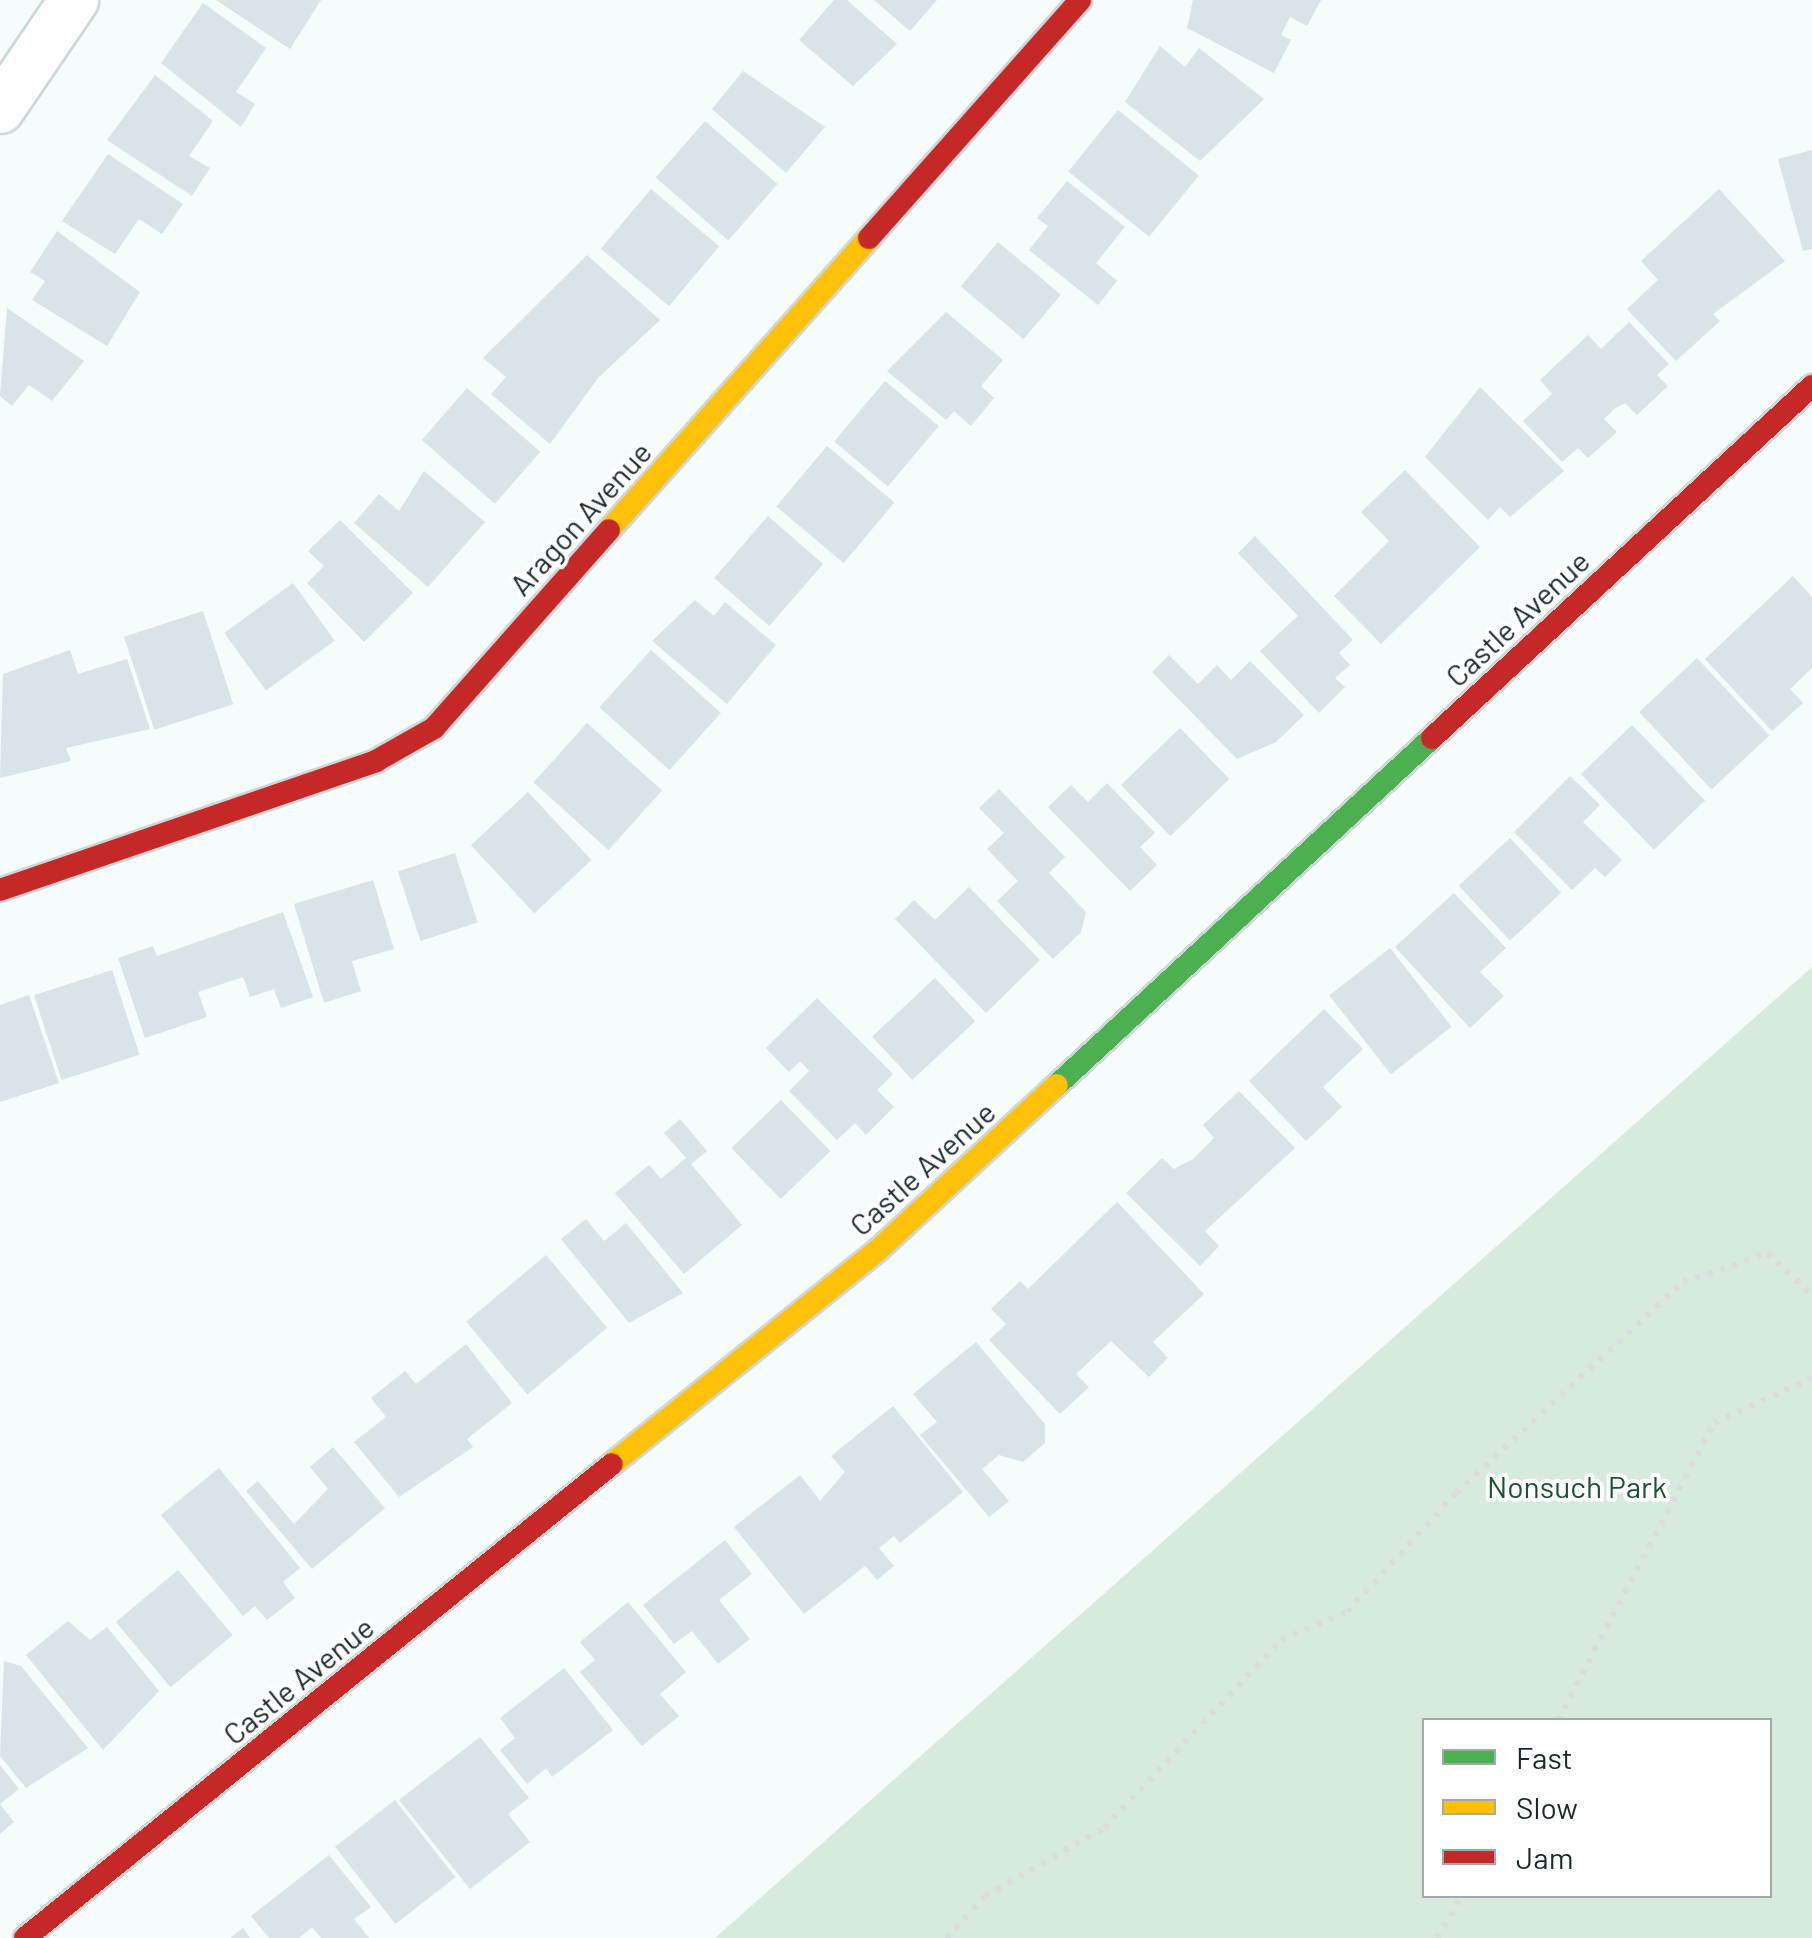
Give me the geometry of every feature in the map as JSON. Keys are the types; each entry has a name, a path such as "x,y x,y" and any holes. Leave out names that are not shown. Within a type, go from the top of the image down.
{"street":[{"path":"0,109 74,0"},
{"name":"Aragon Avenue","path":"0,890 376,762 434,728 1080,0"},
{"name":"Castle Avenue","path":"25,1938 878,1250 1812,386"}],"path":[{"path":"946,1938 985,1896 1104,1828 1281,1640 1347,1612 1456,1494 1683,1282 1767,1253 1812,1295"},
{"path":"1559,1718 1714,1424 1812,1378"},
{"path":"1437,1938 1461,1898"}],"green space":[{"name":"Nonsuch Park","path":"1812,967 1812,1938 715,1938"}],"building":[{"path":"216,0 321,0 290,49"},
{"path":"834,0 847,0 897,44 853,86 799,40"},
{"path":"874,0 937,0 910,31"},
{"path":"1193,0 1321,0 1307,26 1290,17 1281,35 1291,40 1274,73 1187,28"},
{"path":"203,3 266,48 236,92 255,104 241,127 161,63"},
{"path":"1160,46 1185,67 1199,48 1264,99 1200,161 1125,102"},
{"path":"743,71 825,127 786,173 712,109"},
{"path":"155,75 213,121 189,156 210,168 192,196 107,140"},
{"path":"1118,110 1199,175 1149,237 1068,171"},
{"path":"705,121 777,184 728,241 656,178"},
{"path":"1812,150 1812,249 1803,251 1778,159"},
{"path":"108,154 183,204 162,234 139,219 115,254 62,221"},
{"path":"1067,181 1125,227 1096,263 1117,281 1098,305 1029,250 1048,226 1037,218"},
{"path":"651,189 719,246 669,306 601,249"},
{"path":"1719,189 1785,261 1713,314 1720,321 1676,361 1627,309 1658,280 1641,261"},
{"path":"57,231 140,292 107,346 32,300 45,281 30,272"},
{"path":"998,242 1061,295 1024,339 961,286"},
{"path":"587,255 660,320 598,378 550,444 491,394 506,377 483,358"},
{"path":"7,308 84,361 52,401 29,385 12,406 0,396"},
{"path":"946,312 1003,360 981,386 994,398 971,426 954,411 946,420 887,371"},
{"path":"1629,322 1669,364 1657,375 1668,386 1637,415 1625,403 1614,409 1604,419 1617,432 1588,458 1578,448 1562,462 1523,421 1552,394 1540,380 1588,335 1601,349"},
{"path":"885,381 939,426 888,487 834,442"},
{"path":"1480,387 1564,471 1510,517 1500,507 1488,520 1425,457"},
{"path":"467,388 540,452 495,504 422,440"},
{"path":"827,446 894,503 844,563 776,507"},
{"path":"1405,470 1480,547 1381,644 1334,596 1389,541 1361,512"},
{"path":"424,471 485,522 428,587 354,523 379,494 399,511"},
{"path":"768,516 823,564 769,626 714,578"},
{"path":"340,520 413,593 364,642 307,583 324,566 308,551"},
{"path":"1255,536 1353,640 1339,653 1350,665 1335,678 1345,687 1319,713 1260,651 1298,616 1238,553"},
{"path":"1793,576 1812,597 1812,668 1790,689 1803,703 1772,731 1705,659"},
{"path":"293,583 335,640 266,690 224,633"},
{"path":"695,600 714,616 725,602 776,645 727,704 652,641"},
{"path":"203,611 233,704 154,730 124,637"},
{"path":"70,650 78,674 127,659 150,729 66,748 71,761 0,778 3,674"},
{"path":"651,650 721,713 669,770 599,707"},
{"path":"1169,655 1198,684 1217,665 1231,680 1250,661 1304,715 1276,742 1237,759 1152,672"},
{"path":"1697,658 1769,736 1712,789 1639,712"},
{"path":"587,723 662,791 609,850 533,782"},
{"path":"1632,725 1705,801 1654,850 1581,774"},
{"path":"1180,728 1229,779 1170,836 1121,785"},
{"path":"1570,776 1600,805 1583,822 1622,860 1605,877 1595,868 1572,890 1514,832"},
{"path":"1107,783 1155,833 1140,847 1157,865 1130,891 1048,807 1071,785 1088,802"},
{"path":"999,789 1065,857 1049,873 1086,912 1081,932 1053,959 997,901 1018,881 987,849 1004,833 979,808"},
{"path":"528,792 591,860 534,913 471,845"},
{"path":"1510,838 1561,893 1510,941 1459,886"},
{"path":"455,853 478,922 420,941 398,872"},
{"path":"373,880 394,949 352,961 361,991 324,1003 294,904"},
{"path":"969,887 1040,960 986,1013 895,919 914,900 935,920"},
{"path":"1454,893 1506,948 1480,972 1504,996 1470,1028 1395,947"},
{"path":"283,912 313,997 281,1008 274,989 250,997 243,977 198,992 207,1017 145,1038 118,958 153,946 157,956"},
{"path":"1390,948 1452,1027 1391,1074 1329,995"},
{"path":"112,970 140,1055 62,1080 34,995"},
{"path":"935,978 975,1021 912,1080 872,1037"},
{"path":"29,995 59,1083 0,1102 0,1005"},
{"path":"817,998 893,1074 877,1090 894,1107 866,1135 855,1123 837,1140 789,1091 809,1071 800,1061 789,1072 766,1048"},
{"path":"1324,1009 1363,1049 1323,1087 1342,1107 1306,1141 1249,1081"},
{"path":"1239,1091 1295,1148 1205,1231 1219,1246 1200,1266 1126,1193 1162,1158 1174,1169 1193,1159 1214,1138 1203,1125"},
{"path":"781,1100 830,1151 781,1199 731,1148"},
{"path":"680,1119 707,1151 691,1164 742,1225 684,1274 615,1193 649,1165 661,1179 686,1158 664,1133"},
{"path":"1117,1202 1204,1294 1153,1342 1168,1358 1149,1377 1111,1341 1076,1374 1089,1387 1060,1414 989,1340 1006,1324 991,1309 1020,1281 1028,1289"},
{"path":"586,1219 604,1241 626,1223 683,1293 629,1323 561,1239"},
{"path":"546,1255 607,1328 527,1395 466,1322"},
{"path":"976,1342 1045,1424 1045,1443 1023,1462 999,1455 982,1469 1009,1501 989,1517 920,1435 937,1422 913,1394"},
{"path":"466,1344 512,1403 467,1439 473,1447 399,1497 354,1442 386,1417 371,1398 405,1371 416,1384"},
{"path":"893,1406 963,1492 900,1543 894,1536 879,1548 894,1566 877,1580 865,1566 804,1614 734,1527 800,1475 820,1501 845,1472 831,1456"},
{"path":"333,1447 385,1508 312,1569 246,1491 258,1481 294,1524 328,1489 310,1467"},
{"path":"219,1468 300,1568 283,1582 295,1598 267,1620 255,1606 243,1616 161,1515"},
{"path":"725,1540 752,1574 719,1600 750,1639 718,1664 692,1631 674,1644 643,1605"},
{"path":"178,1570 233,1635 171,1687 116,1622"},
{"path":"628,1602 686,1672 660,1694 679,1716 642,1746 580,1672 595,1660 580,1642"},
{"path":"68,1621 90,1640 107,1627 159,1691 103,1750 26,1655"},
{"path":"4,1661 21,1666 88,1748 26,1788 0,1756"},
{"path":"564,1668 613,1730 552,1777 546,1768 527,1784 500,1750 515,1738 500,1718"},
{"path":"480,1737 529,1798 508,1814 530,1842 470,1889 399,1800"},
{"path":"0,1765 19,1789 0,1804"},
{"path":"395,1800 455,1877 395,1924 335,1847"},
{"path":"0,1804 14,1822 0,1834"},
{"path":"329,1855 371,1907 354,1919 369,1938 321,1938 312,1927 299,1938 269,1938 251,1916"},
{"path":"243,1928 250,1938 230,1938"}],"traffic: fast":[{"path":"1057,1085 1432,738"}],"traffic: slow":[{"path":"609,530 869,238"},
{"path":"612,1464 878,1250 1057,1085"}],"traffic: jam":[{"path":"869,238 1080,0"},
{"path":"1432,738 1812,386"},
{"path":"0,890 376,761 434,728 609,530"},
{"path":"25,1938 612,1464"}]}
